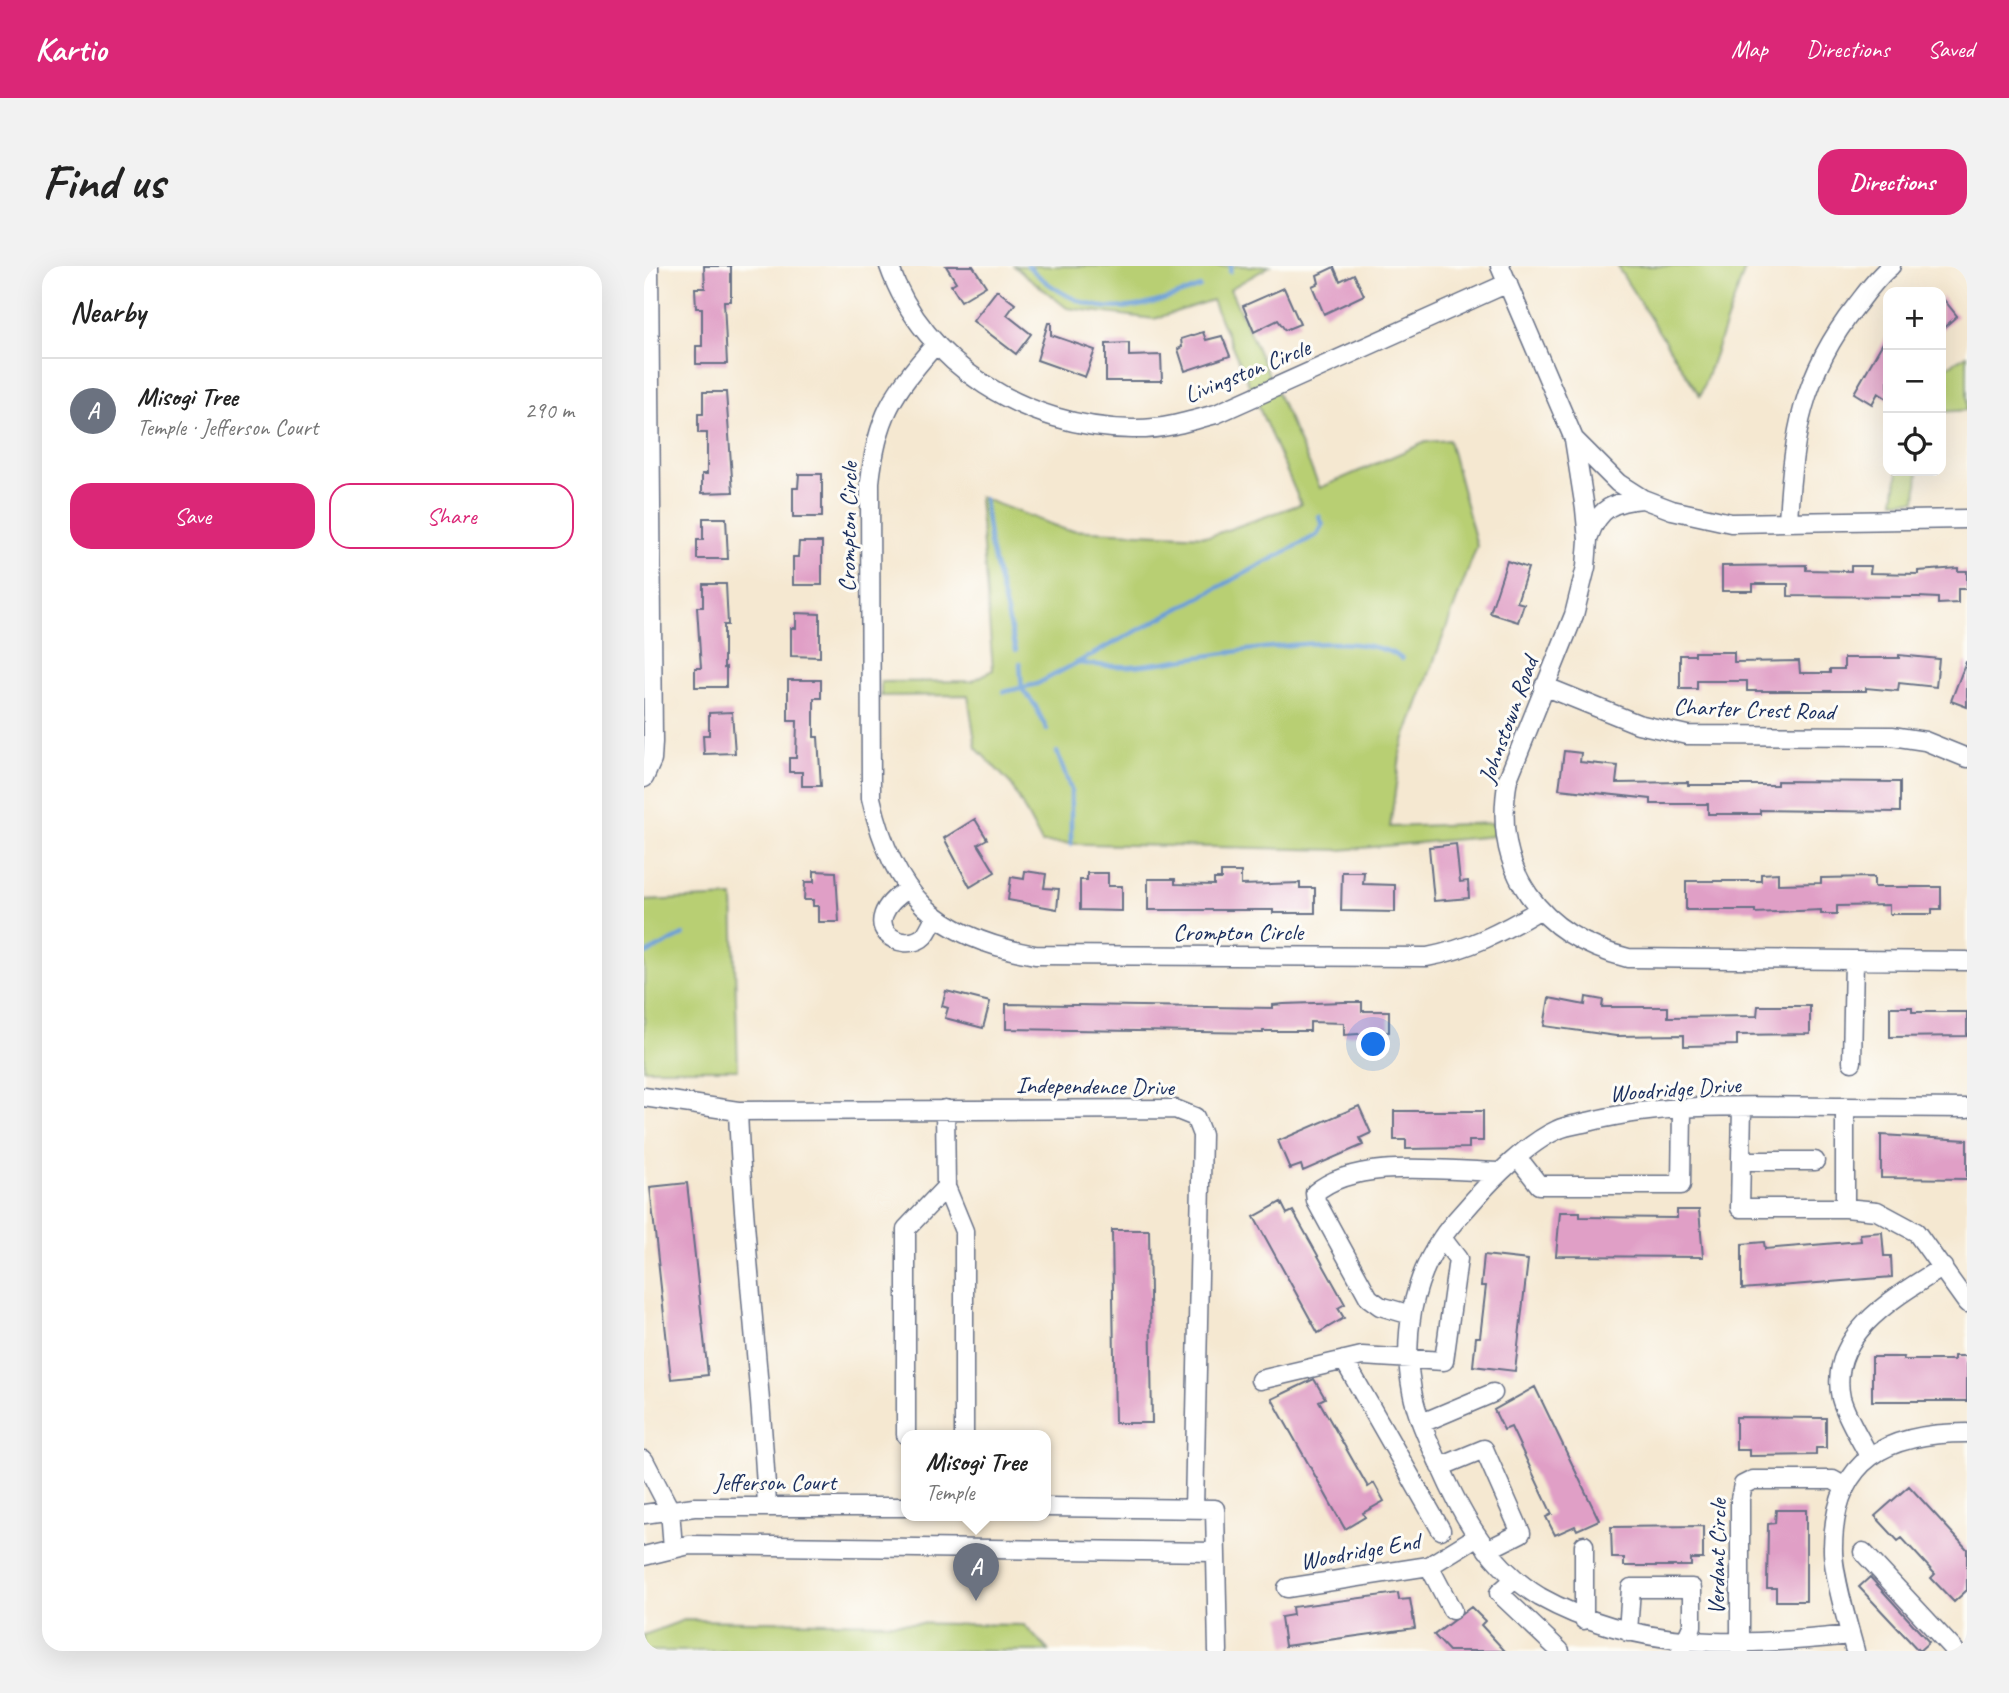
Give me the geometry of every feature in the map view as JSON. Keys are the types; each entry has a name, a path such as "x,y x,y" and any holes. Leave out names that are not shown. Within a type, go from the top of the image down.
{"street":[{"path":"644,777 652,760 653,742 648,569 649,266"},
{"name":"Livingston Circle","path":"889,266 901,293 934,345 967,373 994,391 1051,418 1113,428 1149,429 1192,421 1239,404 1508,284"},
{"path":"1500,266 1574,439 1618,482 1643,499 1672,510 1731,523 1967,519"},
{"path":"1788,522 1791,461 1803,402 1823,355 1839,327 1891,266"},
{"name":"Crompton Circle","path":"934,345 889,403 874,450 870,482 872,798 881,840 908,889 936,916 974,938 1003,949 1035,955 1427,957 1460,950 1492,938 1539,910"},
{"name":"Johnstown Road","path":"1574,439 1588,540 1586,567 1574,615 1508,779 1504,818 1511,856 1539,910 1574,938 1595,949 1628,958 1967,961"},
{"path":"1588,540 1595,520 1608,508 1624,500 1643,499"},
{"name":"Charter Crest Road","path":"1544,686 1661,731 1687,734 1892,736 1925,741 1967,758"},
{"path":"908,889 888,902 883,910 884,929 890,936 898,942 917,941 925,935 936,916"},
{"path":"1852,1062 1854,960"},
{"name":"Independence Drive","path":"644,1097 738,1111 1175,1109 1195,1117 1202,1135 1194,1508"},
{"path":"1742,1107 1740,1208 1845,1208 1877,1211 1916,1232 1967,1303"},
{"name":"Woodridge Drive","path":"1853,1643 1682,1648 1637,1640 1584,1620 1514,1580 1481,1543 1455,1503 1422,1423 1412,1392 1409,1357 1411,1315 1420,1277 1442,1238 1498,1172 1558,1130 1606,1118 1682,1110 1742,1107 1967,1108"},
{"path":"1845,1107 1845,1208"},
{"path":"946,1109 946,1187 964,1231 964,1430"},
{"path":"1518,1158 1539,1185 1681,1185 1682,1110"},
{"path":"738,1111 741,1193 764,1427 767,1506"},
{"path":"1741,1161 1815,1161"},
{"path":"1411,1315 1380,1306 1369,1298 1316,1201 1315,1193 1346,1174 1390,1170 1498,1172"},
{"path":"906,1430 906,1229 946,1187"},
{"path":"1260,1380 1362,1356 1444,1361 1458,1259 1442,1238"},
{"path":"1869,1456 1841,1398 1840,1375 1844,1355 1851,1339 1864,1325 1943,1267"},
{"path":"1344,1360 1437,1523 1455,1503"},
{"path":"1422,1423 1493,1392"},
{"path":"1853,1643 1832,1549 1835,1519 1845,1487 1869,1456 1895,1443 1928,1433 1967,1433"},
{"name":"Woodridge End","path":"1287,1588 1429,1566 1481,1543 1521,1533 1484,1449 1440,1467"},
{"path":"644,1460 670,1510 673,1548"},
{"name":"Verdant Circle","path":"1740,1647 1740,1499 1743,1485 1753,1480 1833,1479 1845,1487"},
{"name":"Jefferson Court","path":"644,1514 670,1510 767,1506 901,1507"},
{"path":"1051,1507 1215,1509 1218,1651"},
{"path":"644,1556 689,1545 1216,1552"},
{"path":"1584,1545 1584,1620"},
{"path":"1863,1552 1955,1651"},
{"path":"1429,1566 1452,1610"},
{"path":"1514,1580 1499,1593 1560,1651"},
{"path":"1637,1640 1631,1588 1692,1588 1692,1626 1682,1648"}],"green space":[{"path":"1014,266 1270,266 1230,289 1320,488 1426,442 1449,440 1477,546 1401,749 1390,827 1493,823 1494,836 1340,850 1042,843 1011,784 976,748 968,695 881,696 881,682 972,681 993,670 979,497 1066,530 1210,536 1301,504 1212,300 1154,319 1067,308"},
{"path":"1618,266 1746,266 1700,396 1620,271"},
{"path":"1967,355 1967,410 1946,412 1946,367"},
{"path":"1897,476 1918,476 1916,500 1894,501"},
{"path":"733,897 738,1069 644,1069 644,901"},
{"path":"684,1620 1024,1625 1049,1651 644,1651 644,1635"}],"building":[{"path":"704,266 731,266 731,301 724,301 727,364 696,364 696,346 702,346 702,308 696,308 695,288 705,288"},
{"path":"946,266 973,266 986,286 961,301 951,285 956,282"},
{"path":"1334,267 1340,281 1354,274 1364,295 1324,314 1312,286 1319,283 1317,275"},
{"path":"1284,288 1300,324 1285,330 1278,320 1254,332 1243,306"},
{"path":"997,290 1015,304 1007,315 1031,334 1016,354 973,321"},
{"path":"1946,302 1957,316 1946,326"},
{"path":"1048,323 1051,323 1051,335 1095,350 1085,377 1037,360"},
{"path":"1203,332 1206,340 1222,336 1230,356 1185,371 1178,349 1182,347 1181,339"},
{"path":"1129,343 1129,356 1161,355 1162,381 1106,381 1106,344"},
{"path":"1883,343 1883,396 1878,393 1872,404 1854,393"},
{"path":"703,392 726,392 733,492 702,493 702,474 707,474 707,433 698,433 698,414 703,414"},
{"path":"799,474 822,474 822,517 793,517 793,488 798,488"},
{"path":"703,518 726,518 728,559 697,559 697,540 703,540"},
{"path":"799,542 822,542 822,585 793,585 793,557 798,557"},
{"path":"1507,561 1528,568 1517,602 1524,604 1518,622 1490,613"},
{"path":"1806,565 1806,570 1851,571 1851,566 1871,566 1870,573 1918,574 1918,571 1958,568 1958,571 1967,571 1967,589 1958,589 1958,603 1938,604 1938,598 1788,596 1788,584 1753,584 1753,591 1722,591 1722,566"},
{"path":"703,584 726,584 726,687 695,687 695,668 701,668 697,607 703,607"},
{"path":"796,613 820,614 820,657 791,656 791,628 796,628"},
{"path":"1695,652 1734,652 1734,662 1799,661 1800,673 1830,673 1830,669 1844,669 1844,658 1899,658 1899,655 1939,659 1936,687 1899,683 1898,691 1866,688 1866,691 1747,691 1747,681 1697,681 1697,689 1680,689 1680,655 1695,655"},
{"path":"1967,662 1967,707 1951,701"},
{"path":"788,680 821,680 821,698 814,698 814,737 818,737 821,786 802,786 802,772 789,772 789,758 796,758 797,721 788,721"},
{"path":"732,712 735,753 704,754 703,735 709,735 709,713"},
{"path":"1564,751 1581,753 1580,762 1618,766 1616,783 1777,785 1777,781 1900,782 1900,812 1760,810 1760,814 1708,814 1708,804 1651,804 1651,799 1559,789"},
{"path":"975,819 987,839 978,844 995,872 970,887 944,838"},
{"path":"1456,844 1460,882 1468,881 1469,898 1434,901 1429,847"},
{"path":"814,871 836,872 839,922 818,922 818,906 813,906 813,900 804,900 805,882 814,882"},
{"path":"1025,871 1046,874 1044,888 1059,889 1057,909 1008,900 1011,877 1024,879"},
{"path":"1221,872 1241,872 1241,885 1300,883 1300,888 1315,888 1315,913 1273,913 1273,910 1148,910 1148,879 1175,879 1175,884 1214,885 1214,879 1221,879"},
{"path":"1342,872 1364,872 1363,884 1395,885 1395,912 1341,911"},
{"path":"1087,873 1108,873 1108,886 1122,886 1122,911 1080,910 1080,880 1087,880"},
{"path":"1778,873 1778,884 1821,883 1821,878 1874,877 1874,887 1941,887 1941,909 1932,909 1932,914 1889,914 1889,905 1837,906 1837,914 1821,914 1821,910 1755,913 1755,910 1686,910 1686,881 1761,881 1761,874"},
{"path":"946,991 990,1002 983,1028 945,1018 948,1008 942,1006"},
{"path":"1586,997 1603,1000 1602,1007 1668,1007 1668,1017 1757,1016 1758,1006 1810,1006 1810,1034 1737,1035 1737,1045 1684,1046 1684,1035 1616,1036 1544,1026 1549,998 1585,1005"},
{"path":"1362,1002 1362,1011 1389,1011 1389,1032 1344,1035 1344,1023 1310,1022 1310,1031 1263,1033 1006,1029 1006,1004 1273,1008 1273,1005 1284,1004"},
{"path":"1890,1007 1912,1007 1912,1012 1967,1012 1967,1036 1890,1037"},
{"path":"1359,1106 1371,1133 1360,1138 1363,1145 1303,1171 1301,1165 1290,1169 1278,1141"},
{"path":"1394,1111 1483,1111 1483,1141 1469,1141 1469,1148 1406,1149 1406,1140 1394,1140"},
{"path":"1881,1135 1967,1140 1967,1179 1881,1178"},
{"path":"687,1183 708,1375 671,1379 650,1187"},
{"path":"1281,1202 1287,1214 1293,1211 1345,1304 1338,1308 1344,1318 1318,1333 1254,1217"},
{"path":"1677,1210 1699,1210 1703,1257 1556,1256 1560,1212 1580,1212 1580,1217 1677,1218"},
{"path":"1112,1230 1149,1230 1152,1423 1115,1423"},
{"path":"1882,1232 1884,1256 1891,1256 1892,1277 1742,1289 1742,1244 1764,1242 1765,1249 1861,1241 1860,1234"},
{"path":"1484,1255 1528,1260 1515,1371 1473,1366 1476,1337 1480,1337 1486,1286 1481,1286"},
{"path":"1954,1356 1967,1356 1967,1401 1872,1401 1872,1357 1954,1360"},
{"path":"1314,1379 1325,1398 1319,1401 1368,1487 1374,1483 1384,1501 1363,1513 1365,1517 1345,1529 1272,1399"},
{"path":"1535,1387 1599,1520 1577,1530 1575,1526 1555,1535 1546,1517 1552,1514 1511,1427 1504,1430 1494,1410"},
{"path":"1736,1417 1826,1418 1826,1448 1816,1448 1816,1455 1749,1456 1749,1450 1736,1450"},
{"path":"1909,1486 1967,1549 1967,1590 1954,1602 1931,1578 1935,1574 1902,1538 1898,1541 1875,1516"},
{"path":"1776,1510 1806,1510 1806,1601 1776,1601 1776,1588 1767,1588 1768,1524 1775,1523"},
{"path":"1703,1526 1703,1559 1691,1559 1691,1566 1624,1566 1624,1558 1612,1558 1611,1527"},
{"path":"1870,1577 1929,1642 1919,1651 1859,1587"},
{"path":"1398,1593 1399,1600 1410,1599 1415,1628 1285,1646 1281,1617 1293,1615 1292,1607"},
{"path":"1471,1607 1485,1621 1481,1625 1505,1651 1449,1651 1434,1635"}],"waterway":[{"path":"1028,266 1069,297 1110,308 1152,303 1200,287"},
{"path":"1230,272 1231,266"},
{"path":"984,499 990,545 1016,650"},
{"path":"1004,692 1037,684 1317,535 1323,525 1319,516"},
{"path":"1079,663 1132,666 1312,643 1379,648 1402,659"},
{"path":"1020,664 1022,689 1035,705 1047,730"},
{"path":"1057,752 1071,790 1071,844"},
{"path":"644,955 683,935"}],"place":[{"name":"Misogi Tree","path":"976,1601"}]}
